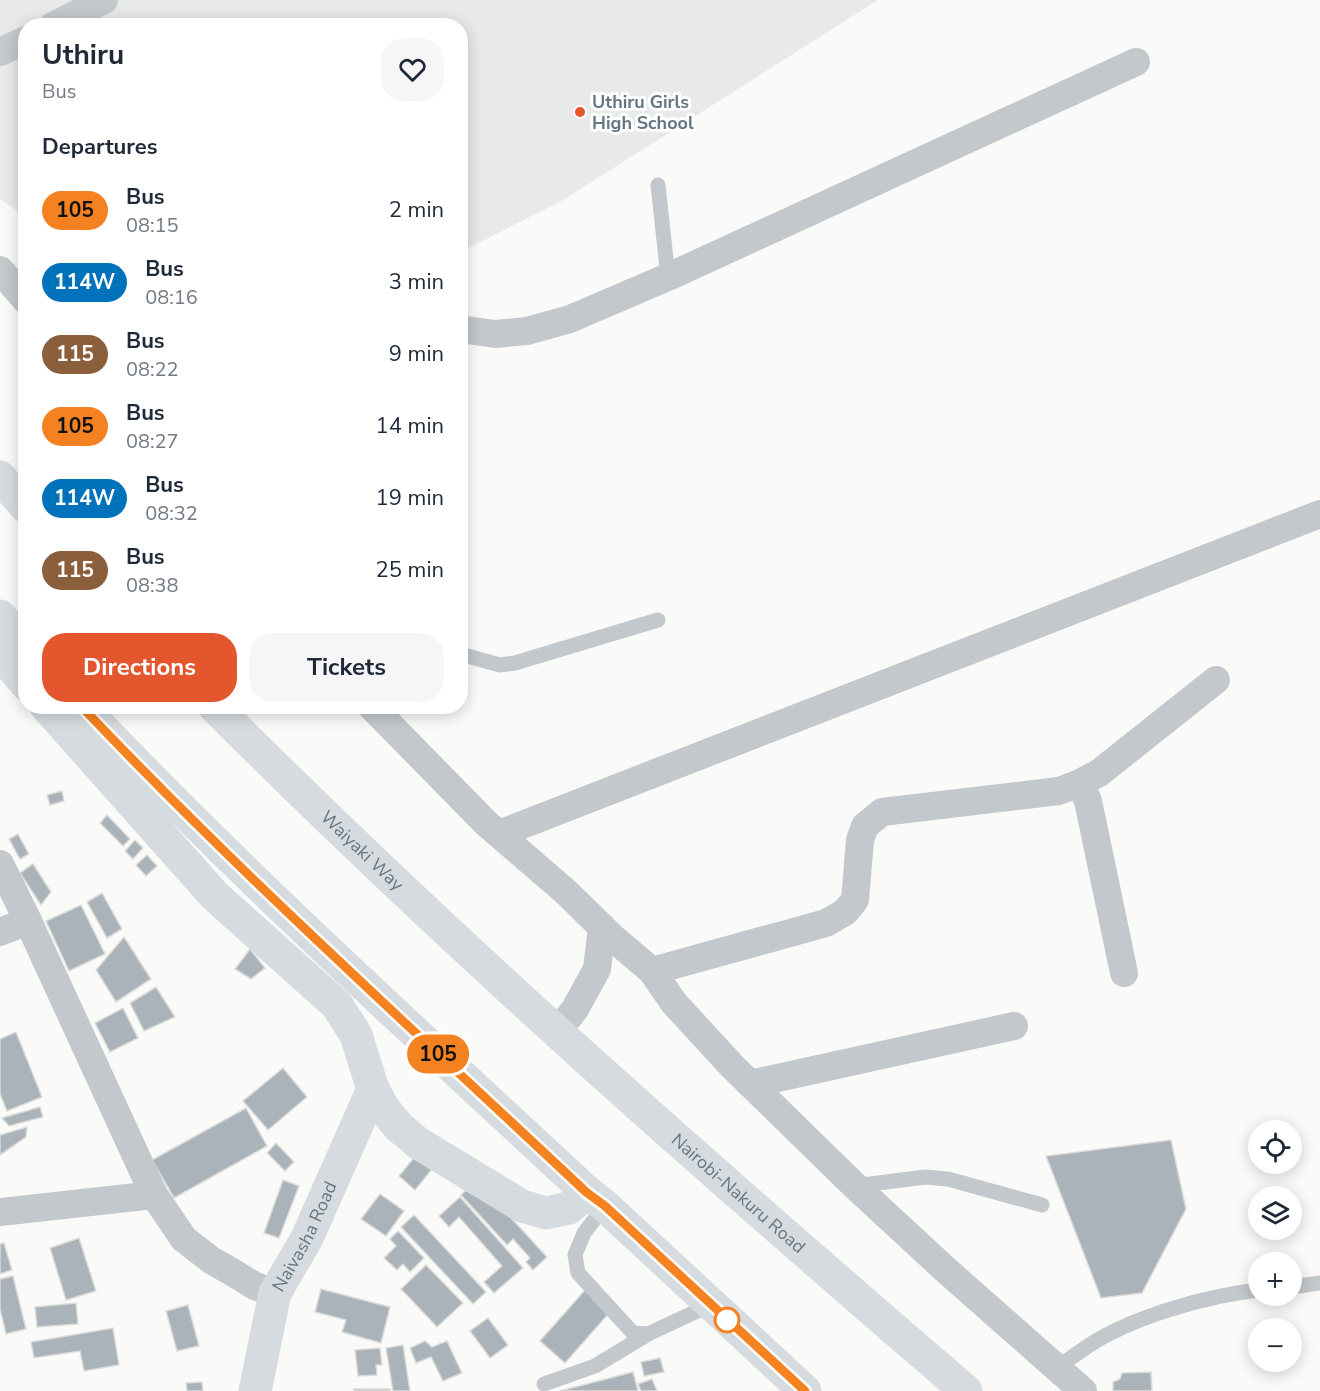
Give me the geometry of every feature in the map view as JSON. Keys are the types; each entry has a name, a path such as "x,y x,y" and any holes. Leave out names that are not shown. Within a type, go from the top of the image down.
{"main road":[{"path":"0,477 18,498"},
{"path":"0,616 18,636"},
{"path":"0,653 18,674"},
{"path":"53,714 215,896 337,1005 356,1035 373,1089 384,1109 399,1127 418,1143 522,1206 546,1213 596,1199"},
{"path":"89,714 146,775 271,899 805,1391"},
{"name":"Waiyaki Way","path":"222,714 408,896 514,991"},
{"name":"Nairobi-Nakuru Road","path":"514,991 769,1222 966,1391"},
{"name":"Naivasha Road","path":"255,1391 275,1293 307,1238 373,1089"}],"street":[{"path":"69,18 104,0"},
{"path":"0,52 18,44"},
{"path":"468,330 495,334 527,331 570,319 668,277 1136,62"},
{"path":"0,270 18,291"},
{"path":"498,834 1320,514"},
{"path":"652,971 826,923 844,912 855,900 860,840 865,826 882,812 1059,791 1080,783 1099,773 1216,680"},
{"path":"379,714 498,834 566,892 652,971 674,1003 750,1084 855,1186 1083,1391"},
{"path":"1080,783 1088,801 1124,973"},
{"path":"0,864 154,1195 184,1239 255,1286 275,1293"},
{"path":"0,932 28,921"},
{"path":"558,1031 575,1009 597,969 602,927"},
{"path":"750,1084 1014,1026"},
{"path":"0,1212 154,1195"}],"lane":[{"path":"658,185 668,277"},
{"path":"468,656 500,665 515,663 658,620"},
{"path":"855,1186 925,1177 948,1179 1042,1205"},
{"path":"596,1199 575,1255 578,1273 633,1333 648,1334"},
{"path":"1302,1286 1320,1283"},
{"path":"1058,1367 1098,1340 1158,1313 1248,1292"},
{"path":"544,1384 595,1366 648,1334 710,1305"}],"shaded area":[{"name":"Uthiru Girls High School","path":"0,0 878,0 563,200 468,248 468,18 18,18 18,211 0,199"}],"building":[{"path":"62,791 64,801 50,805 47,795"},
{"path":"107,815 130,839 123,846 100,823"},
{"path":"18,834 29,854 20,859 9,839"},
{"path":"135,840 143,848 133,859 125,851"},
{"path":"147,855 157,866 146,876 136,865"},
{"path":"33,864 51,892 41,905 20,873"},
{"path":"102,893 122,929 107,938 87,902"},
{"path":"81,905 105,954 69,971 46,921"},
{"path":"124,937 151,979 116,1002 96,970"},
{"path":"250,949 265,968 251,979 235,969"},
{"path":"156,987 175,1017 144,1031 130,1003"},
{"path":"123,1008 138,1038 110,1052 95,1023"},
{"path":"16,1032 42,1097 7,1111 0,1094 0,1039"},
{"path":"283,1068 307,1097 268,1130 243,1101"},
{"path":"40,1107 43,1117 9,1126 2,1118"},
{"path":"246,1108 267,1146 174,1198 152,1160"},
{"path":"27,1127 26,1137 0,1155 0,1135"},
{"path":"1171,1140 1186,1209 1142,1293 1101,1298 1046,1156"},
{"path":"276,1143 294,1162 285,1171 267,1153"},
{"path":"417,1154 433,1168 415,1190 399,1176"},
{"path":"283,1180 299,1186 279,1238 264,1233"},
{"path":"476,1180 547,1257 533,1270 526,1262 530,1258 513,1239 507,1245 461,1195"},
{"path":"380,1194 404,1211 386,1236 361,1219"},
{"path":"460,1197 523,1268 494,1293 484,1282 502,1266 459,1217 449,1227 439,1216"},
{"path":"414,1215 486,1292 473,1304 401,1227"},
{"path":"398,1231 424,1258 410,1272 403,1264 397,1270 384,1258 396,1246 390,1239"},
{"path":"79,1238 96,1291 66,1300 50,1248"},
{"path":"4,1243 12,1270 0,1274 0,1244"},
{"path":"426,1265 463,1303 437,1327 401,1289"},
{"path":"13,1276 26,1329 6,1334 0,1309 0,1279"},
{"path":"321,1289 390,1307 381,1343 342,1332 346,1320 315,1312"},
{"path":"585,1290 610,1312 565,1363 540,1341"},
{"path":"76,1303 78,1324 37,1327 35,1307"},
{"path":"188,1305 199,1346 177,1351 166,1311"},
{"path":"488,1318 508,1345 490,1358 470,1331"},
{"path":"113,1328 119,1365 84,1371 80,1351 34,1358 31,1342"},
{"path":"425,1341 432,1347 447,1341 462,1373 443,1381 431,1357 416,1363 410,1348"},
{"path":"403,1345 410,1391 393,1391 386,1348"},
{"path":"380,1348 382,1365 376,1365 377,1375 358,1376 355,1350"},
{"path":"660,1358 664,1372 644,1376 641,1362"},
{"path":"633,1372 638,1391 560,1391"},
{"path":"1151,1372 1152,1391 1113,1391 1113,1382 1120,1379 1122,1373"},
{"path":"652,1379 657,1391 641,1391 638,1384"},
{"path":"202,1382 203,1391 187,1391 186,1383"},
{"path":"354,1389 390,1389 390,1391 354,1391"}],"bus line":[{"name":"105","path":"89,714 146,775 271,899 586,1192 605,1206 805,1391"}],"place":[{"name":"Uthiru Girls High School","path":"580,112"}]}
